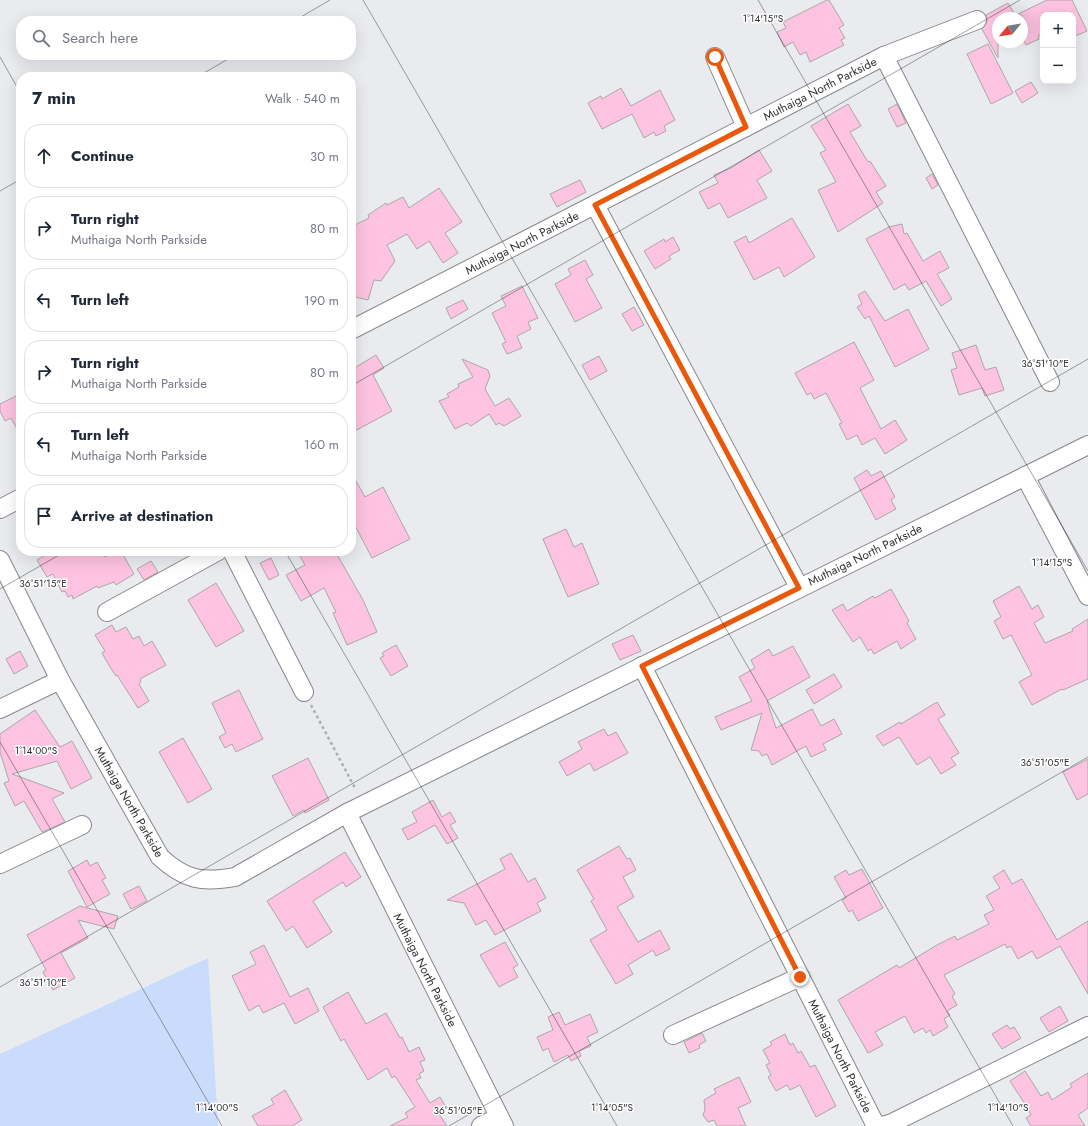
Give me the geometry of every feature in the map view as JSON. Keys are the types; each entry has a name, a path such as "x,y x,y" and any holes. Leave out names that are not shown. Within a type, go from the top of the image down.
{"street":[{"name":"Muthaiga North Parkside","path":"356,327 884,56 977,20"},
{"path":"884,56 1050,382"},
{"path":"715,57 746,127"},
{"path":"595,205 799,588"},
{"name":"Muthaiga North Parkside","path":"0,560 60,680 160,857 172,869 188,877 199,880 215,881 235,877 347,813 1088,445"},
{"path":"1025,476 1088,596"},
{"path":"0,509 16,501"},
{"path":"107,612 209,556"},
{"path":"235,556 304,692"},
{"name":"Muthaiga North Parkside","path":"642,666 800,977 880,1125"},
{"path":"0,709 60,680"},
{"name":"Muthaiga North Parkside","path":"347,813 502,1122"},
{"path":"0,864 82,825"},
{"path":"673,1035 800,977"},
{"path":"880,1125 1088,1026"},
{"path":"482,1126 502,1122"}],"path":[{"path":"304,692 364,805"}],"shaded area":[{"path":"208,958 218,1126 0,1126 0,1054"}],"building":[{"path":"829,0 844,25 839,28 845,38 841,40 844,45 810,62 806,52 800,55 793,42 784,47 777,32 786,28 783,22"},
{"path":"1047,0 1072,0 1087,31 1076,36 1076,12 1040,12 1039,39 1028,44 1028,12 1022,12"},
{"path":"1008,3 1013,12 992,12 992,47 982,29 987,22 986,15"},
{"path":"988,44 1013,93 991,104 967,54"},
{"path":"992,48 998,48 998,58"},
{"path":"1031,82 1038,93 1022,103 1015,91"},
{"path":"621,88 631,106 660,90 675,120 664,126 666,131 656,136 654,132 644,138 632,114 602,129 588,103 601,96 602,99"},
{"path":"848,104 861,126 850,132 868,162 870,161 886,186 876,192 883,203 838,232 818,190 836,182 820,153 826,150 811,126"},
{"path":"897,104 906,123 897,127 888,109"},
{"path":"759,150 772,171 757,180 767,198 728,218 720,203 708,209 699,192 718,183 714,175 731,168"},
{"path":"932,174 938,185 932,189 926,178"},
{"path":"580,180 586,192 557,207 550,194"},
{"path":"439,188 462,222 445,233 458,253 443,263 429,241 417,249 407,234 387,245 395,261 381,281 374,280 368,300 356,297 356,224 369,218 368,215 386,203 387,205 403,197 409,208"},
{"path":"792,218 815,257 784,277 779,267 754,280 734,242 746,236 749,243"},
{"path":"902,224 904,234 907,233 923,261 940,251 949,268 937,274 952,299 941,306 926,281 909,290 905,284 894,290 866,239 889,227"},
{"path":"673,237 680,250 669,256 671,259 655,269 644,251 664,239 665,242"},
{"path":"585,260 593,275 586,279 602,308 575,322 555,284 571,275 568,269"},
{"path":"522,286 538,318 528,322 531,329 517,336 522,348 507,354 502,344 506,342 492,313 506,306 501,296"},
{"path":"865,291 885,321 908,309 929,349 895,367 869,316 865,319 857,307 862,304 858,295"},
{"path":"463,300 468,309 451,319 446,308"},
{"path":"634,307 644,325 632,331 622,314"},
{"path":"854,342 874,380 860,388 881,429 895,420 907,440 885,454 875,438 862,445 857,435 847,440 839,424 842,423 826,393 814,399 811,393 807,395 795,373"},
{"path":"976,345 985,370 996,367 1004,390 985,396 982,388 959,395 951,370 957,368 952,353"},
{"path":"376,355 384,368 373,375 392,411 356,430 356,367"},
{"path":"599,356 607,371 590,380 582,365"},
{"path":"462,359 488,370 490,376 485,389 495,406 509,398 521,416 504,426 499,423 496,425 489,414 471,426 467,423 455,429 439,401 449,397 447,394 459,387 458,384 473,377"},
{"path":"16,396 16,427 11,418 5,421 0,411 0,404"},
{"path":"867,470 871,476 881,471 895,497 891,500 896,509 876,520 854,478"},
{"path":"356,481 365,497 383,487 410,539 372,558 356,528"},
{"path":"566,529 574,547 582,543 599,584 568,597 543,539"},
{"path":"44,556 124,556 134,574 116,585 114,582 98,588 97,586 73,599 72,595 68,597 65,591 62,592 53,574 47,577 37,560"},
{"path":"300,556 338,556 363,600 377,632 347,645 333,613 336,612 324,588 301,601 286,575 305,565"},
{"path":"271,558 279,575 269,580 260,563"},
{"path":"151,561 158,572 144,580 137,569"},
{"path":"216,583 244,631 216,647 188,600"},
{"path":"1019,586 1032,609 1038,605 1044,617 1034,623 1045,643 1073,631 1072,629 1088,619 1088,679 1063,690 1062,689 1032,705 1019,682 1032,675 1011,635 1003,639 994,621 1001,617 993,601"},
{"path":"891,589 909,621 907,623 916,639 901,649 897,641 874,654 871,649 868,651 860,637 853,642 832,610 843,604 847,611 873,596 875,598"},
{"path":"112,625 116,632 126,627 133,639 139,636 144,646 152,641 166,665 140,679 141,682 139,684 149,701 138,708 117,675 116,676 110,667 102,653 105,651 95,635"},
{"path":"633,635 641,651 620,660 612,644"},
{"path":"396,645 408,666 391,676 380,658 384,656 382,653"},
{"path":"793,646 810,677 767,701 776,728 812,709 821,726 834,719 842,734 823,744 826,750 811,757 806,746 772,765 767,754 762,756 759,751 751,750 762,713 721,730 715,717 752,701 739,677 755,668 751,660 769,649 773,656"},
{"path":"20,651 28,666 14,674 6,659"},
{"path":"834,674 842,687 814,704 806,690"},
{"path":"239,690 263,739 236,752 232,744 225,748 219,737 226,733 212,703"},
{"path":"937,702 945,715 938,719 959,753 951,758 956,765 941,774 930,757 917,765 899,737 883,746 876,736 900,722 901,724"},
{"path":"35,710 60,747 72,741 92,778 71,789 57,761 12,774 64,793 52,799 65,822 42,832 24,801 15,806 4,783 9,781 0,752 0,734"},
{"path":"604,729 608,736 616,732 628,753 594,771 590,763 567,776 559,762 582,749 578,742"},
{"path":"183,738 212,789 188,803 159,752"},
{"path":"308,758 329,800 305,813 304,810 293,816 272,776"},
{"path":"1088,759 1088,794 1077,800 1063,772"},
{"path":"433,800 442,817 450,812 456,822 450,825 458,838 447,844 435,825 408,840 402,829 417,822 412,812"},
{"path":"619,846 627,859 630,858 636,870 623,877 634,897 617,907 638,942 660,930 670,949 656,956 653,950 628,965 633,974 616,984 590,940 607,930 591,901 594,899 577,870"},
{"path":"345,852 361,877 346,887 343,882 313,901 332,932 307,948 293,926 286,931 267,901"},
{"path":"511,853 528,882 535,878 546,898 537,903 541,911 495,935 486,920 476,925 464,903 447,900 505,869 500,859"},
{"path":"87,860 90,866 97,862 106,878 102,880 110,894 87,907 68,871"},
{"path":"862,869 883,908 858,921 852,910 849,912 842,900 846,898 834,877 846,870 849,875"},
{"path":"1004,870 1012,884 1022,879 1057,940 1088,921 1088,994 1060,946 1037,959 1032,951 1018,959 1011,946 1007,948 1005,944 944,975 955,994 952,996 957,1005 947,1011 950,1015 944,1019 948,1027 933,1036 930,1030 926,1033 923,1028 914,1033 905,1016 875,1032 883,1045 868,1053 838,1000 897,965 899,968 955,936 957,940 989,924 984,915 994,910 986,896 1000,888 993,877"},
{"path":"139,886 147,901 131,909 123,894"},
{"path":"80,906 118,916 114,929 78,920 88,938 61,953 75,978 53,990 43,972 46,970 27,935"},
{"path":"505,942 518,965 513,968 518,977 499,987 480,955"},
{"path":"264,945 290,997 308,988 319,1011 295,1024 284,1003 263,1013 259,1005 249,1011 232,976 256,964 250,952"},
{"path":"348,992 366,1024 386,1013 400,1038 402,1037 409,1052 419,1047 425,1060 420,1062 424,1071 419,1074 421,1078 416,1080 430,1103 440,1097 447,1109 439,1114 447,1126 390,1126 408,1117 405,1113 415,1107 395,1076 392,1078 387,1068 368,1080 344,1039 341,1041 323,1007"},
{"path":"1060,1006 1068,1021 1049,1032 1040,1018"},
{"path":"559,1012 565,1025 590,1014 598,1032 587,1037 591,1046 579,1051 581,1056 571,1061 568,1055 554,1062 548,1048 543,1051 537,1037 553,1030 548,1017"},
{"path":"1007,1025 1010,1029 1014,1027 1021,1038 1002,1049 992,1034"},
{"path":"702,1033 706,1041 699,1045 700,1048 689,1053 684,1042"},
{"path":"785,1034 790,1045 793,1043 798,1053 801,1051 810,1067 815,1065 836,1106 816,1117 800,1085 790,1090 787,1085 776,1091 768,1077 771,1075 766,1065 770,1063 763,1050 772,1045 770,1042"},
{"path":"1025,1071 1041,1096 1048,1092 1052,1100 1072,1087 1070,1084 1088,1073 1088,1108 1078,1115 1085,1126 1031,1126 1026,1118 1031,1115 1010,1081"},
{"path":"739,1077 751,1102 738,1108 746,1126 717,1126 714,1120 708,1122 703,1115 705,1110 704,1100 716,1093 714,1089"},
{"path":"285,1090 302,1120 292,1126 258,1126 252,1116 274,1104 271,1099"}],"route":[{"path":"715,57 746,127 595,205 799,588 642,666 800,977"}]}
